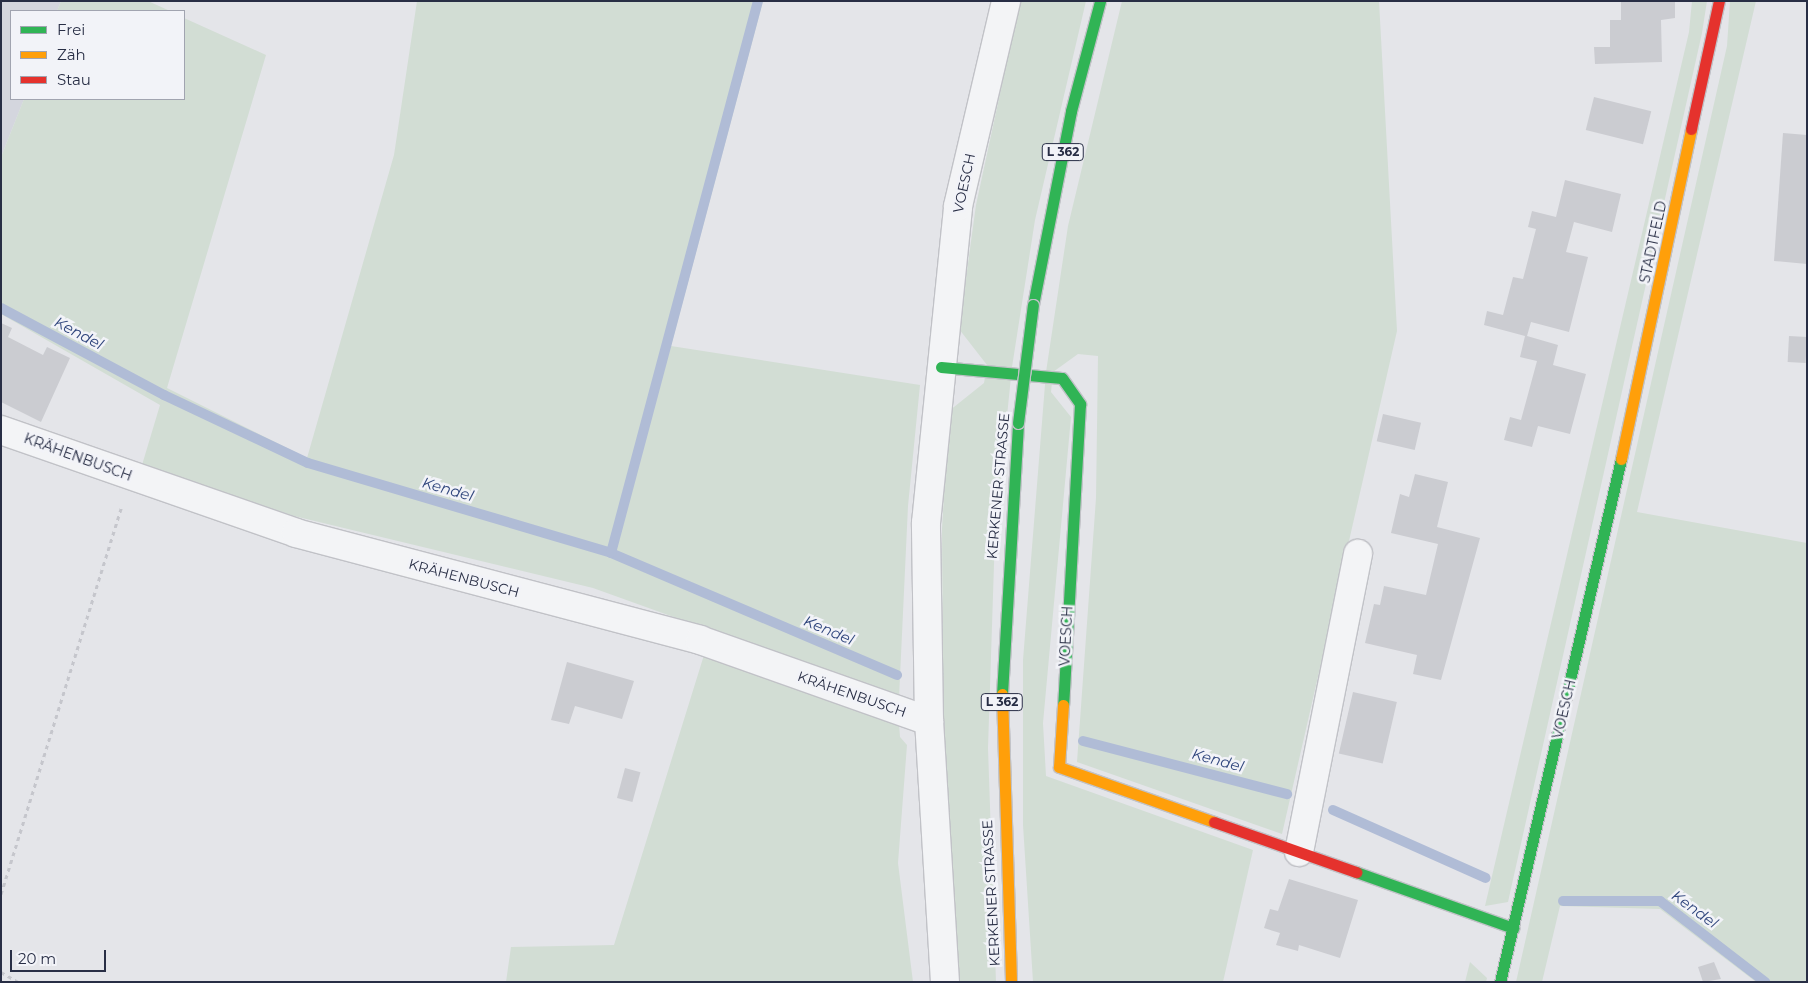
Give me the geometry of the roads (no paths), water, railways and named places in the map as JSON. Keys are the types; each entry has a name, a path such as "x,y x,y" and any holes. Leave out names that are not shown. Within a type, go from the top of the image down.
{"street":[{"name":"VOESCH","path":"944,982 929,721 926,523 958,206 1006,1"},
{"name":"KERKENER STRASSE","path":"1011,982 1001,736 1007,557 1018,423 1033,305 1071,111 1100,1"},
{"name":"STADTFELD","path":"1614,489 1718,1"},
{"name":"VOESCH","path":"941,367 1062,378 1080,404 1059,767 1513,928"},
{"name":"KRÄHENBUSCH","path":"1,430 296,533 700,640 929,721"},
{"name":"VOESCH","path":"1500,982 1614,489"},
{"path":"1299,852 1358,554"}],"waterway":[{"path":"611,553 758,1"},
{"name":"Kendel","path":"1,308 164,395 308,463 611,553 897,675"},
{"name":"Kendel","path":"1083,741 1287,794"},
{"name":"Kendel","path":"1333,810 1486,878"},
{"name":"Kendel","path":"1563,901 1660,901 1765,982"}]}
